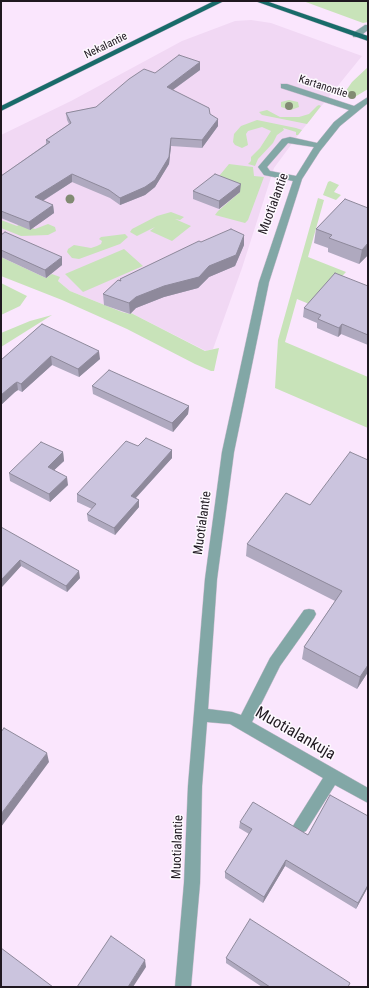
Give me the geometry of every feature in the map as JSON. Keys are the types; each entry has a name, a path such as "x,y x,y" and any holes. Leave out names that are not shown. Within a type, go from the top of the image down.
{"main road":[{"name":"Nekalantie","path":"1,110 220,1"},
{"path":"259,1 368,39"}],"street":[{"path":"356,35 368,27"},
{"name":"Kartanontie","path":"284,86 354,110"},
{"name":"Muotialantie","path":"183,987 192,882 193,823 211,579 229,445 247,357 264,282 298,179 319,146 337,124 368,99"},
{"path":"298,179 267,172 262,168 285,141 290,140 319,146"},
{"path":"243,725 275,662 309,614"},
{"name":"Muotialankuja","path":"200,715 228,717 368,796"},
{"path":"301,826 333,776"}],"shaded area":[{"path":"251,20 271,23 362,56 302,130 274,168 242,268 213,349 206,351 131,313 122,312 70,291 58,281 59,278 46,278 1,257 1,135 71,101 182,41 235,21"}],"green space":[{"path":"303,1 368,1 368,22 363,23"},
{"path":"368,67 368,89 353,98 345,96 345,92 352,82"},
{"path":"289,100 298,102 299,107 291,110 281,107 281,102"},
{"path":"319,105 321,106 307,124 262,115 259,112 267,110 280,117 299,117 309,114"},
{"path":"257,120 302,130 298,135 296,135 296,132 283,128 284,130 277,135 273,143 258,159 255,166 248,164 251,161 251,157 260,148 271,131 262,127 248,131 246,134 248,145 242,148 235,145 233,142 234,134 241,126"},
{"path":"229,164 253,167 254,176 264,177 248,220 245,223 215,215 240,192 215,181"},
{"path":"330,181 339,185 334,192 341,195 336,200 323,195 328,182"},
{"path":"318,198 324,200 308,257 346,272 314,306 297,299 285,342 368,377 368,428 275,388 278,340"},
{"path":"171,212 184,217 180,220 175,219 191,226 172,241 150,231 155,227 137,236 130,232 132,229 157,216"},
{"path":"1,220 17,226 20,224 35,229 48,224 55,227 56,231 48,235 21,236 1,228"},
{"path":"125,234 128,237 120,244 79,259 72,258 67,252 68,249 74,245 91,248 101,244 102,241 99,239 101,237"},
{"path":"124,249 143,266 83,292 65,274"},
{"path":"1,257 46,278 52,274 60,277 58,281 70,291 122,312 131,313 205,351 219,348 214,371 195,364 127,329 62,300 1,276"},
{"path":"1,283 27,296 20,306 1,315"},
{"path":"52,315 1,347 1,333 30,321"}],"building":[{"path":"179,55 200,62 167,87 209,108 210,114 218,119 202,140 171,138 169,157 155,180 145,187 120,198 109,190 72,174 35,197 53,205 29,222 1,211 1,176 50,142 46,140 71,123 66,113 96,107 129,79 144,69 155,73"},
{"path":"215,174 241,184 219,201 193,191"},
{"path":"345,199 368,208 368,243 362,250 329,238 332,235 316,229"},
{"path":"231,229 244,235 236,255 209,266 199,277 164,286 136,297 129,303 103,294 118,280 121,281 120,279 199,241 201,242"},
{"path":"5,232 62,257 45,270 1,250 1,235"},
{"path":"335,273 368,286 368,335 342,324 339,328 318,319 321,315 304,308"},
{"path":"42,324 99,351 78,369 51,356 21,384 17,382 1,395 1,360"},
{"path":"109,370 189,406 172,423 92,386"},
{"path":"146,438 172,450 131,496 139,500 114,528 87,514 96,504 77,494 126,441 138,446"},
{"path":"41,442 63,452 48,467 67,477 49,494 9,473"},
{"path":"350,452 368,460 368,665 360,677 304,647 342,591 247,544 286,493 310,505"},
{"path":"1,527 79,571 66,586 20,560 1,580"},
{"path":"4,728 47,753 1,814 1,732"},
{"path":"330,795 368,816 368,885 358,903 286,860 264,897 225,872 252,829 240,822 253,802 308,835"},
{"path":"250,919 350,983 348,987 270,987 226,958"},
{"path":"111,936 145,960 128,987 77,987"},
{"path":"1,948 53,987 1,987"}]}
